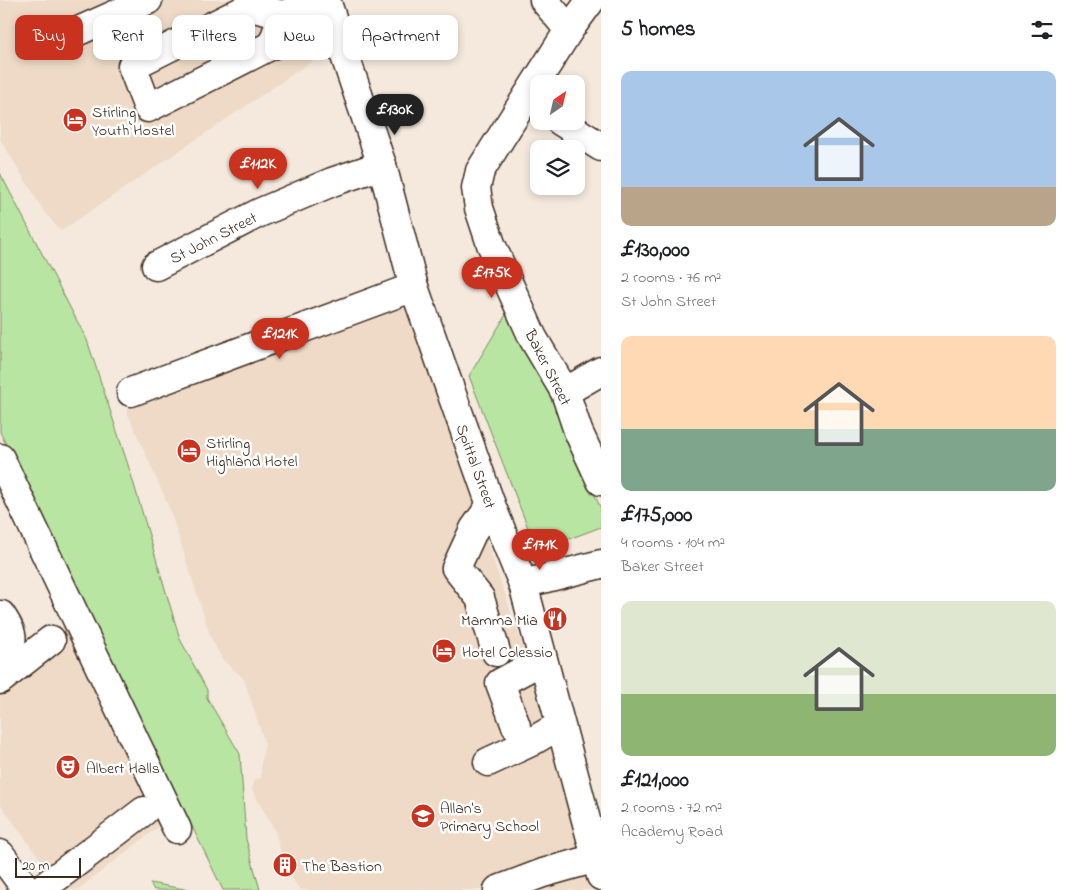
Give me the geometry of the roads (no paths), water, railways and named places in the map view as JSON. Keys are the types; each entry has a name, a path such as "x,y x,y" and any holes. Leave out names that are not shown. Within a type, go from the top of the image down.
{"street":[{"path":"83,29 146,0"},
{"path":"131,392 414,287 382,165 325,0 283,15 250,7 132,66 148,108 272,45 283,15"},
{"path":"544,0 569,30"},
{"name":"Baker Street","path":"591,0 569,30 526,109 480,171 476,188 478,208 491,244 533,338 565,392 578,430 601,481"},
{"path":"574,130 601,147"},
{"name":"St John Street","path":"156,266 259,213 332,182 382,165"},
{"name":"Spittal Street","path":"414,287 491,505 523,584 599,867"},
{"path":"565,392 601,371"},
{"path":"0,458 177,829"},
{"path":"491,505 474,529 456,568 480,598 496,652"},
{"path":"523,584 601,564"},
{"path":"0,656 11,644 12,636 1,615"},
{"path":"0,680 51,640"},
{"path":"516,726 500,683 543,660"},
{"path":"488,762 531,742 560,725"},
{"path":"40,890 144,810"},
{"path":"0,854 26,890"},
{"path":"498,890 543,873 599,867"}],"place":[{"name":"Stirling Youth Hostel","path":"75,120"},
{"name":"Stirling Highland Hotel","path":"189,451"},
{"name":"Mamma Mia","path":"555,619"},
{"name":"Hotel Colessio","path":"444,651"},
{"name":"Albert Halls","path":"68,767"},
{"name":"Allan's Primary School","path":"423,816"},
{"name":"The Bastion","path":"285,865"}]}
